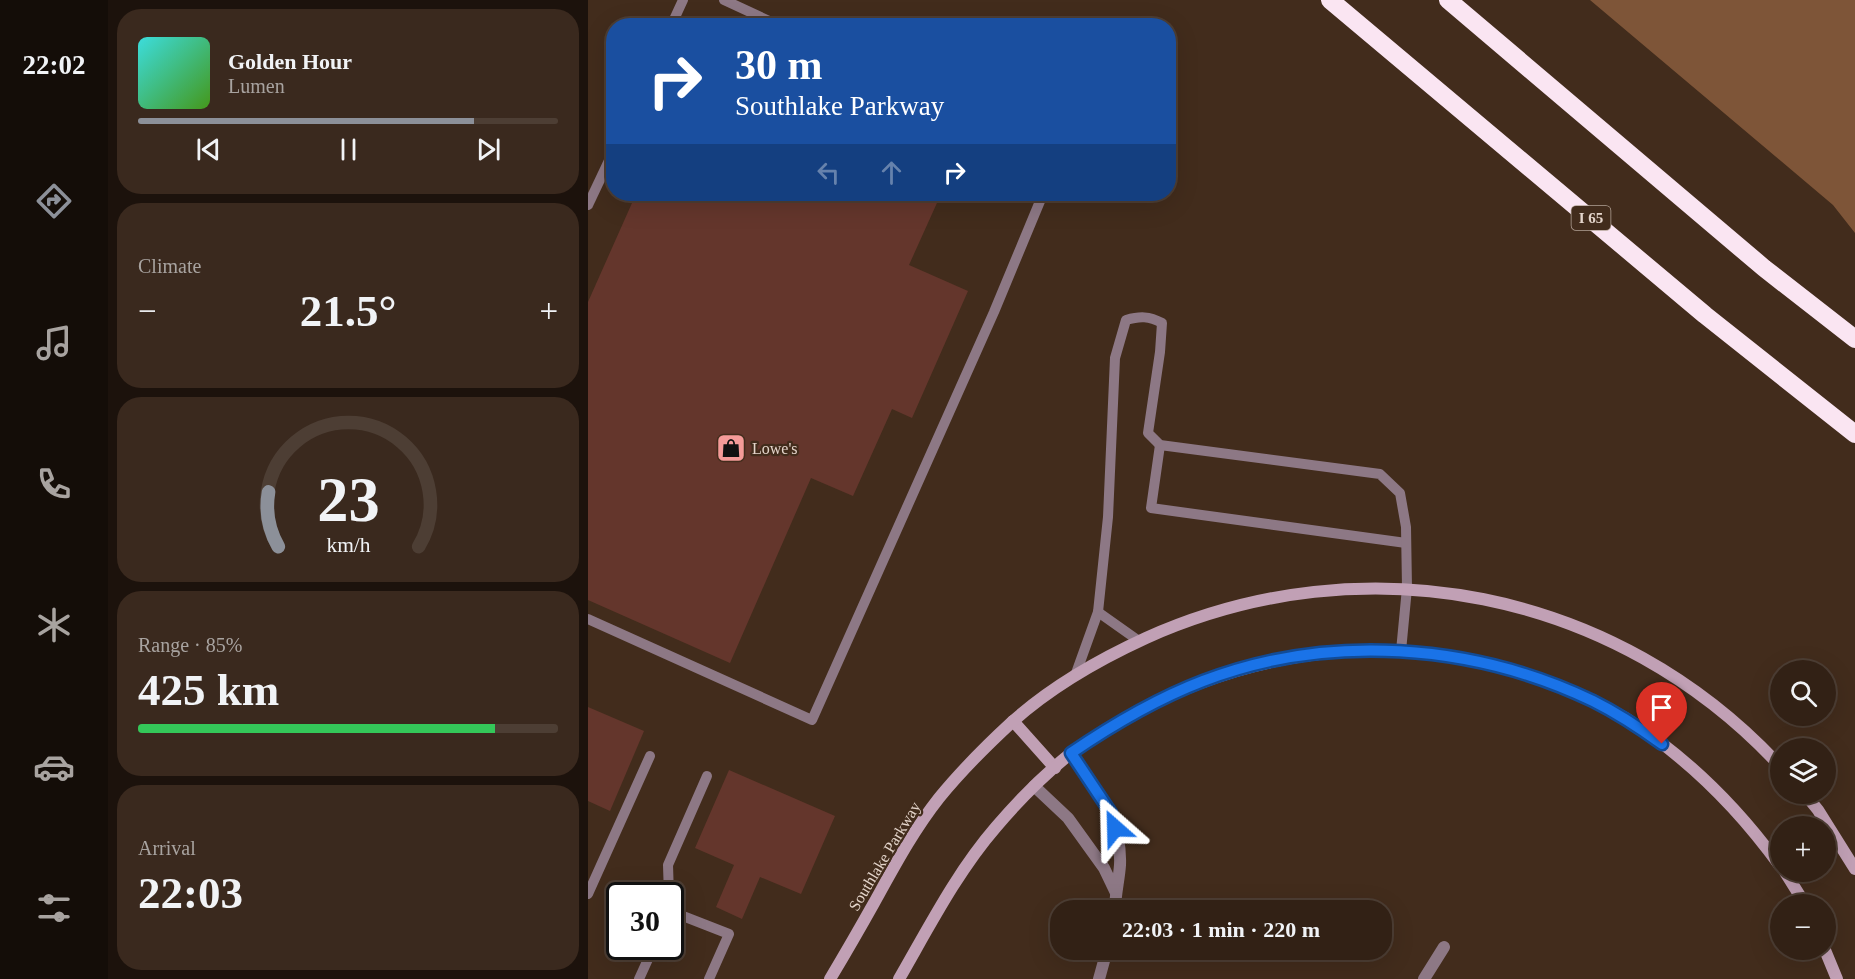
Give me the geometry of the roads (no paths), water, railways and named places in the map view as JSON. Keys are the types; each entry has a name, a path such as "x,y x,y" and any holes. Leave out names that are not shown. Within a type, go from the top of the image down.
{"highway":[{"name":"I 65","path":"1330,0 1705,315 1799,392 1855,434"},
{"path":"1448,0 1764,268 1855,339"}],"street":[{"name":"Southlake Parkway","path":"830,979 897,860 939,799 970,763 1013,721 1075,676 1115,652 1178,624 1227,608 1278,596 1330,590 1407,588 1449,592 1520,608 1552,617 1611,641 1645,659 1701,694 1730,716 1770,756"},
{"path":"899,979 962,873 995,827 1034,786 1071,753 1105,730 1154,703 1203,681 1250,666 1290,657 1331,652 1401,651 1467,659 1506,668 1548,682 1593,701 1625,718 1662,744 1701,776 1734,808 1770,853"},
{"path":"1013,721 1055,768"},
{"path":"1071,753 1111,813 1120,843 1116,900"},
{"path":"1034,786 1068,818 1104,868 1116,893"},
{"path":"1813,804 1855,869"},
{"path":"1424,979 1444,947"},
{"path":"1099,979 1104,960"},
{"path":"1829,960 1837,979"}],"lane":[{"path":"675,18 683,0"},
{"path":"724,0 763,18"},
{"path":"588,205 606,167"},
{"path":"588,619 812,720 994,312 1040,201"},
{"path":"1075,676 1098,612 1108,517 1115,358 1126,320 1141,316 1154,318 1162,323 1148,434 1160,445 1380,474 1400,493 1406,527 1407,588 1401,651"},
{"path":"1160,445 1151,508 1406,543"},
{"path":"1098,612 1139,641"},
{"path":"588,894 650,756"},
{"path":"669,882 668,865 707,776"},
{"path":"588,864 599,869"},
{"path":"684,916 729,933 709,979"},
{"path":"639,979 648,960"}],"place":[{"name":"Lowe's","path":"731,448"}]}
